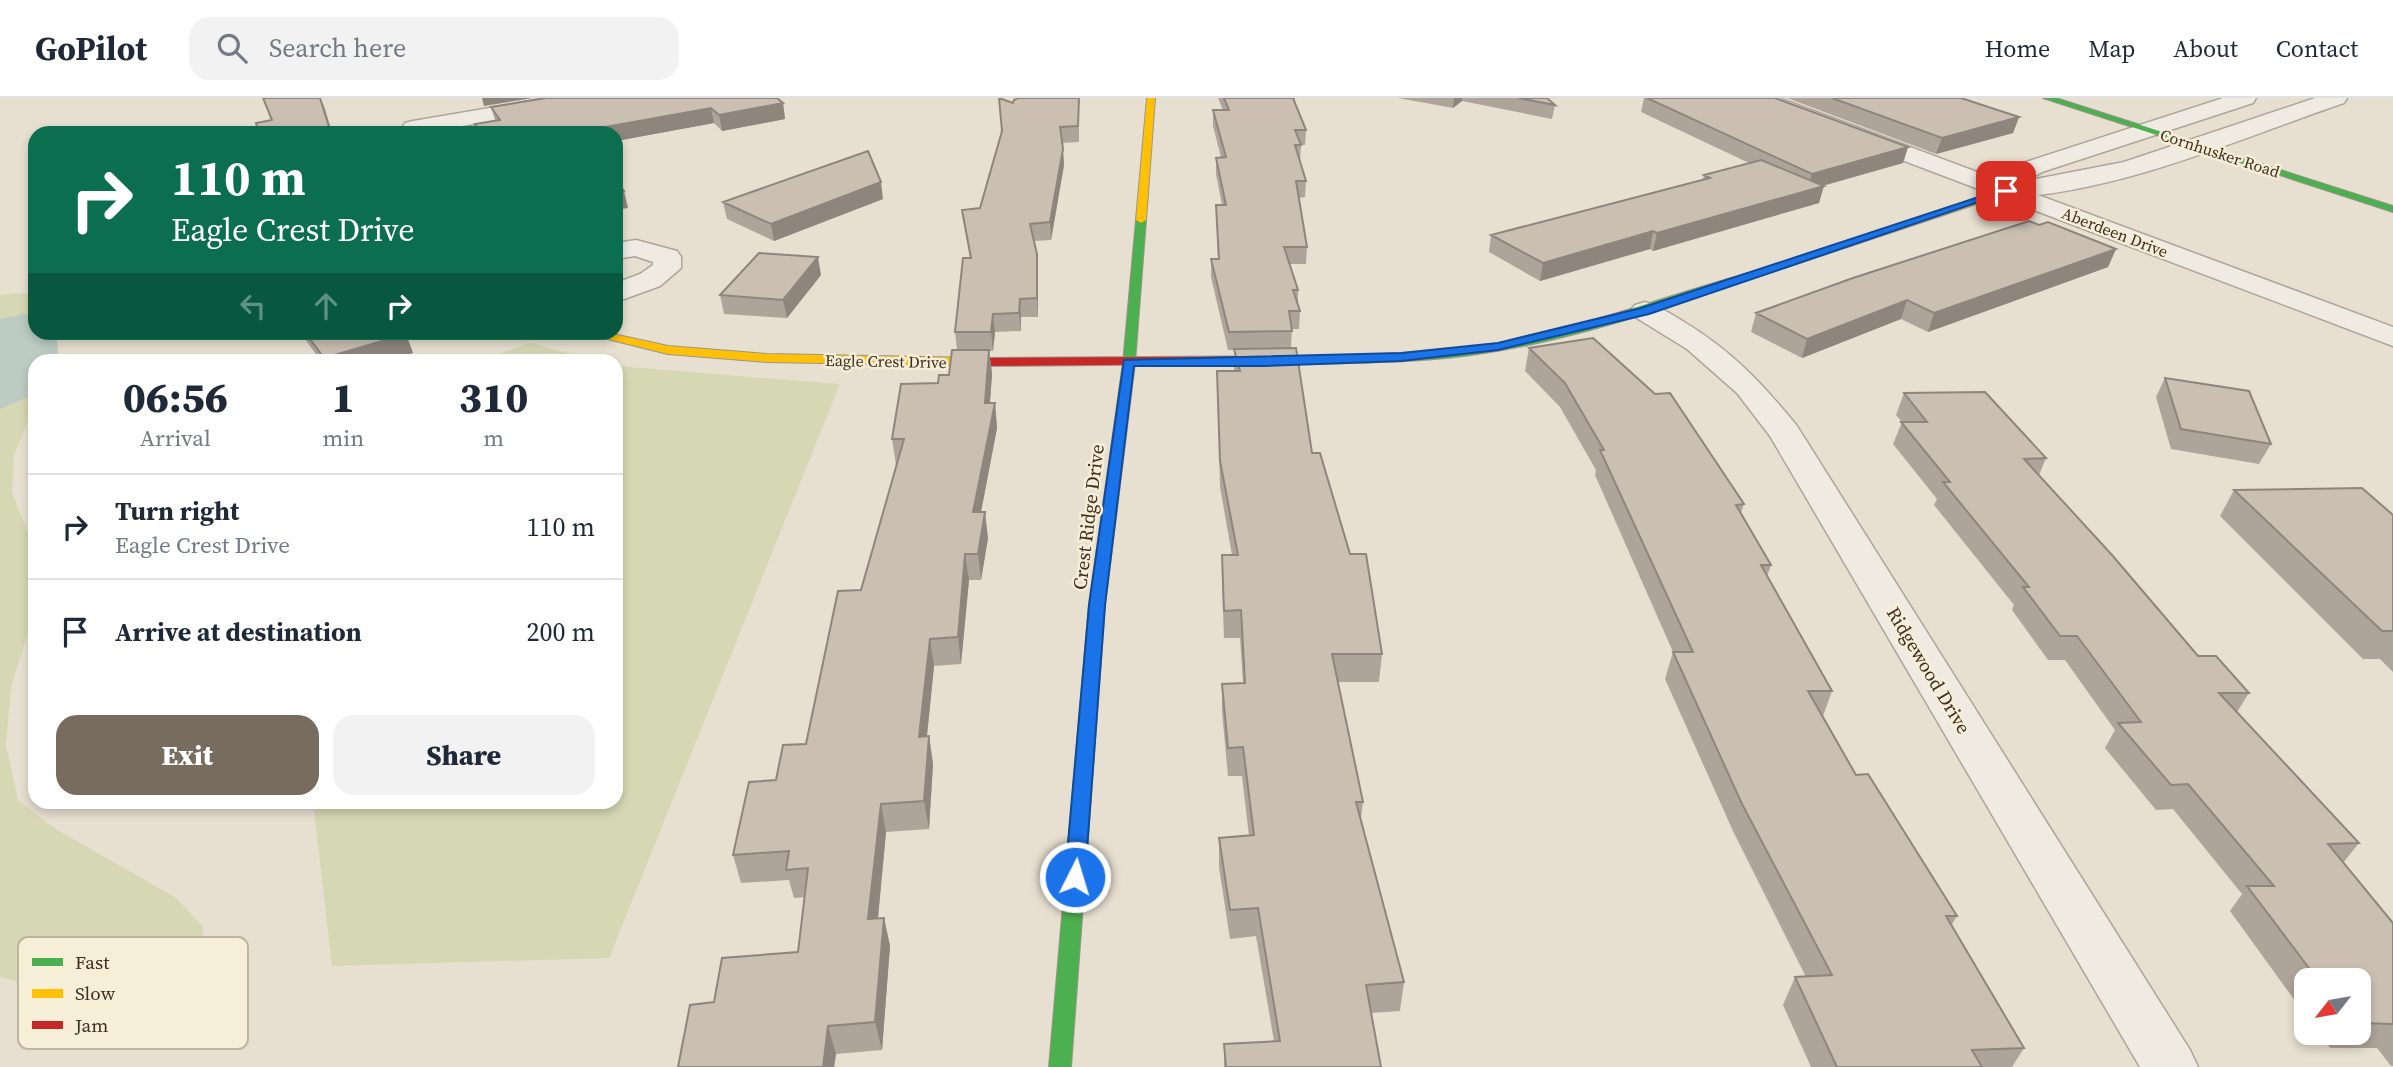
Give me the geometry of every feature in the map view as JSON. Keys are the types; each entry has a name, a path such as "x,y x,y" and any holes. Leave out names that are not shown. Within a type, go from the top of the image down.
{"street":[{"path":"411,123 586,98"},
{"name":"Crest Ridge Drive","path":"1060,1067 1097,605 1129,363 1151,98"},
{"name":"Aberdeen Drive","path":"1759,98 2393,337"},
{"name":"Cornhusker Road","path":"2047,98 2228,134 2253,142"},
{"name":"Eagle Crest Drive","path":"2006,191 2017,176 2034,167 2162,120 2245,98"},
{"name":"Eagle Crest Drive","path":"621,340 668,350 767,358 888,362 1264,362 1401,357 1498,346 1645,311 2006,191 2079,182 2202,147 2228,134 2336,98"},
{"name":"Cornhusker Road","path":"2162,120 2202,147 2393,209"},
{"path":"623,250 636,248 667,257 667,268 650,280 623,290"},
{"name":"Ridgewood Drive","path":"1645,311 1698,343 1748,386 1785,433 2170,1067"}],"green space":[{"path":"28,294 28,314 0,319 0,295"},
{"path":"530,343 572,354 499,354"},
{"path":"623,367 840,384 609,958 332,966 314,809 623,809"},
{"path":"28,397 28,421 14,455 12,493 28,533 28,632 11,687 6,745 18,800 57,830 176,898 203,927 203,937 18,937 18,982 0,977 0,409"}],"shaded area":[{"path":"28,314 28,340 57,340 58,354 28,354 28,397 0,409 0,319"}],"building":[{"path":"263,98 320,98 329,126 257,126 256,123 272,120"},
{"path":"546,98 777,98 783,103 719,115 711,108 611,126 476,126 475,124 500,120 491,107"},
{"path":"999,98 1013,103 1018,98 1079,98 1078,126 1060,127 1063,149 1050,222 1030,224 1037,254 1037,298 1020,299 1019,313 993,314 991,332 955,332 963,258 971,258 962,210 980,208 1002,131"},
{"path":"1224,98 1293,98 1306,130 1295,130 1301,145 1295,145 1306,181 1296,181 1307,247 1284,247 1298,290 1293,290 1300,311 1289,311 1292,331 1229,332 1211,259 1219,259 1216,205 1226,205 1216,158 1226,157 1213,110 1229,110"},
{"path":"1518,98 1547,98 1555,105"},
{"path":"1647,98 1775,98 1908,147 1812,174"},
{"path":"1832,98 1961,98 2019,117 1942,138"},
{"path":"868,151 881,182 771,224 723,202"},
{"path":"1761,160 1824,186 1543,263 1491,235 1710,178 1704,175"},
{"path":"2029,221 2039,225 2048,222 2116,249 1934,313 1907,300 1807,339 1756,313 1853,278"},
{"path":"759,253 818,257 783,300 720,295"},
{"path":"1593,338 1655,394 1670,393 1744,504 1736,505 1771,565 1761,565 1832,691 1808,691 1856,775 1868,774 1957,916 1946,916 2024,1048 1972,1050 1982,1067 1837,1067 1795,977 1832,975 1742,804 1673,652 1693,652 1600,450 1604,450 1565,383 1529,348"},
{"path":"311,340 386,340 338,354 321,354"},
{"path":"1296,348 1312,453 1320,453 1350,554 1366,554 1382,654 1332,654 1363,802 1356,802 1404,982 1366,985 1381,1067 1226,1067 1224,1044 1280,1041 1258,908 1230,910 1219,838 1254,835 1243,747 1228,748 1222,684 1245,683 1241,610 1224,611 1222,555 1238,555 1220,461 1217,371 1240,371 1234,349"},
{"path":"952,350 989,350 985,403 995,403 973,512 985,512 978,554 965,554 958,637 930,639 919,737 929,736 924,801 881,804 868,919 884,918 875,1022 828,1026 823,1067 678,1067 690,1005 714,1002 722,958 798,952 808,868 786,870 789,851 733,855 749,782 776,780 783,745 806,744 838,591 861,590 904,439 892,439 901,384 938,383 939,375 949,375"},
{"path":"2165,378 2249,391 2271,444 2181,429"},
{"path":"1985,392 2046,458 2024,459 2112,555 2198,656 2216,656 2249,693 2219,693 2359,843 2328,844 2393,923 2393,1024 2371,1023 2371,968 2309,968 2247,886 2274,886 2188,784 2171,785 2118,723 2141,722 2077,636 2060,636 2023,587 2029,587 1943,482 1950,482 1901,422 1927,422 1904,393"},
{"path":"2362,488 2393,515 2393,631 2382,631 2234,490"}],"traffic: fast":[{"path":"2047,98 2393,209"},
{"path":"1060,1067 1097,605 1129,363 1141,220"},
{"path":"1319,360 1432,355 1500,347 1597,324 1756,274"}],"traffic: slow":[{"path":"1141,220 1151,98"},
{"path":"1756,274 2006,191"},
{"path":"622,340 668,350 767,358 980,362"}],"traffic: jam":[{"path":"980,362 1319,360"}],"route":[{"path":"1075,877 1097,605 1129,363 1401,357 1498,346 1645,311 2006,191"}]}
